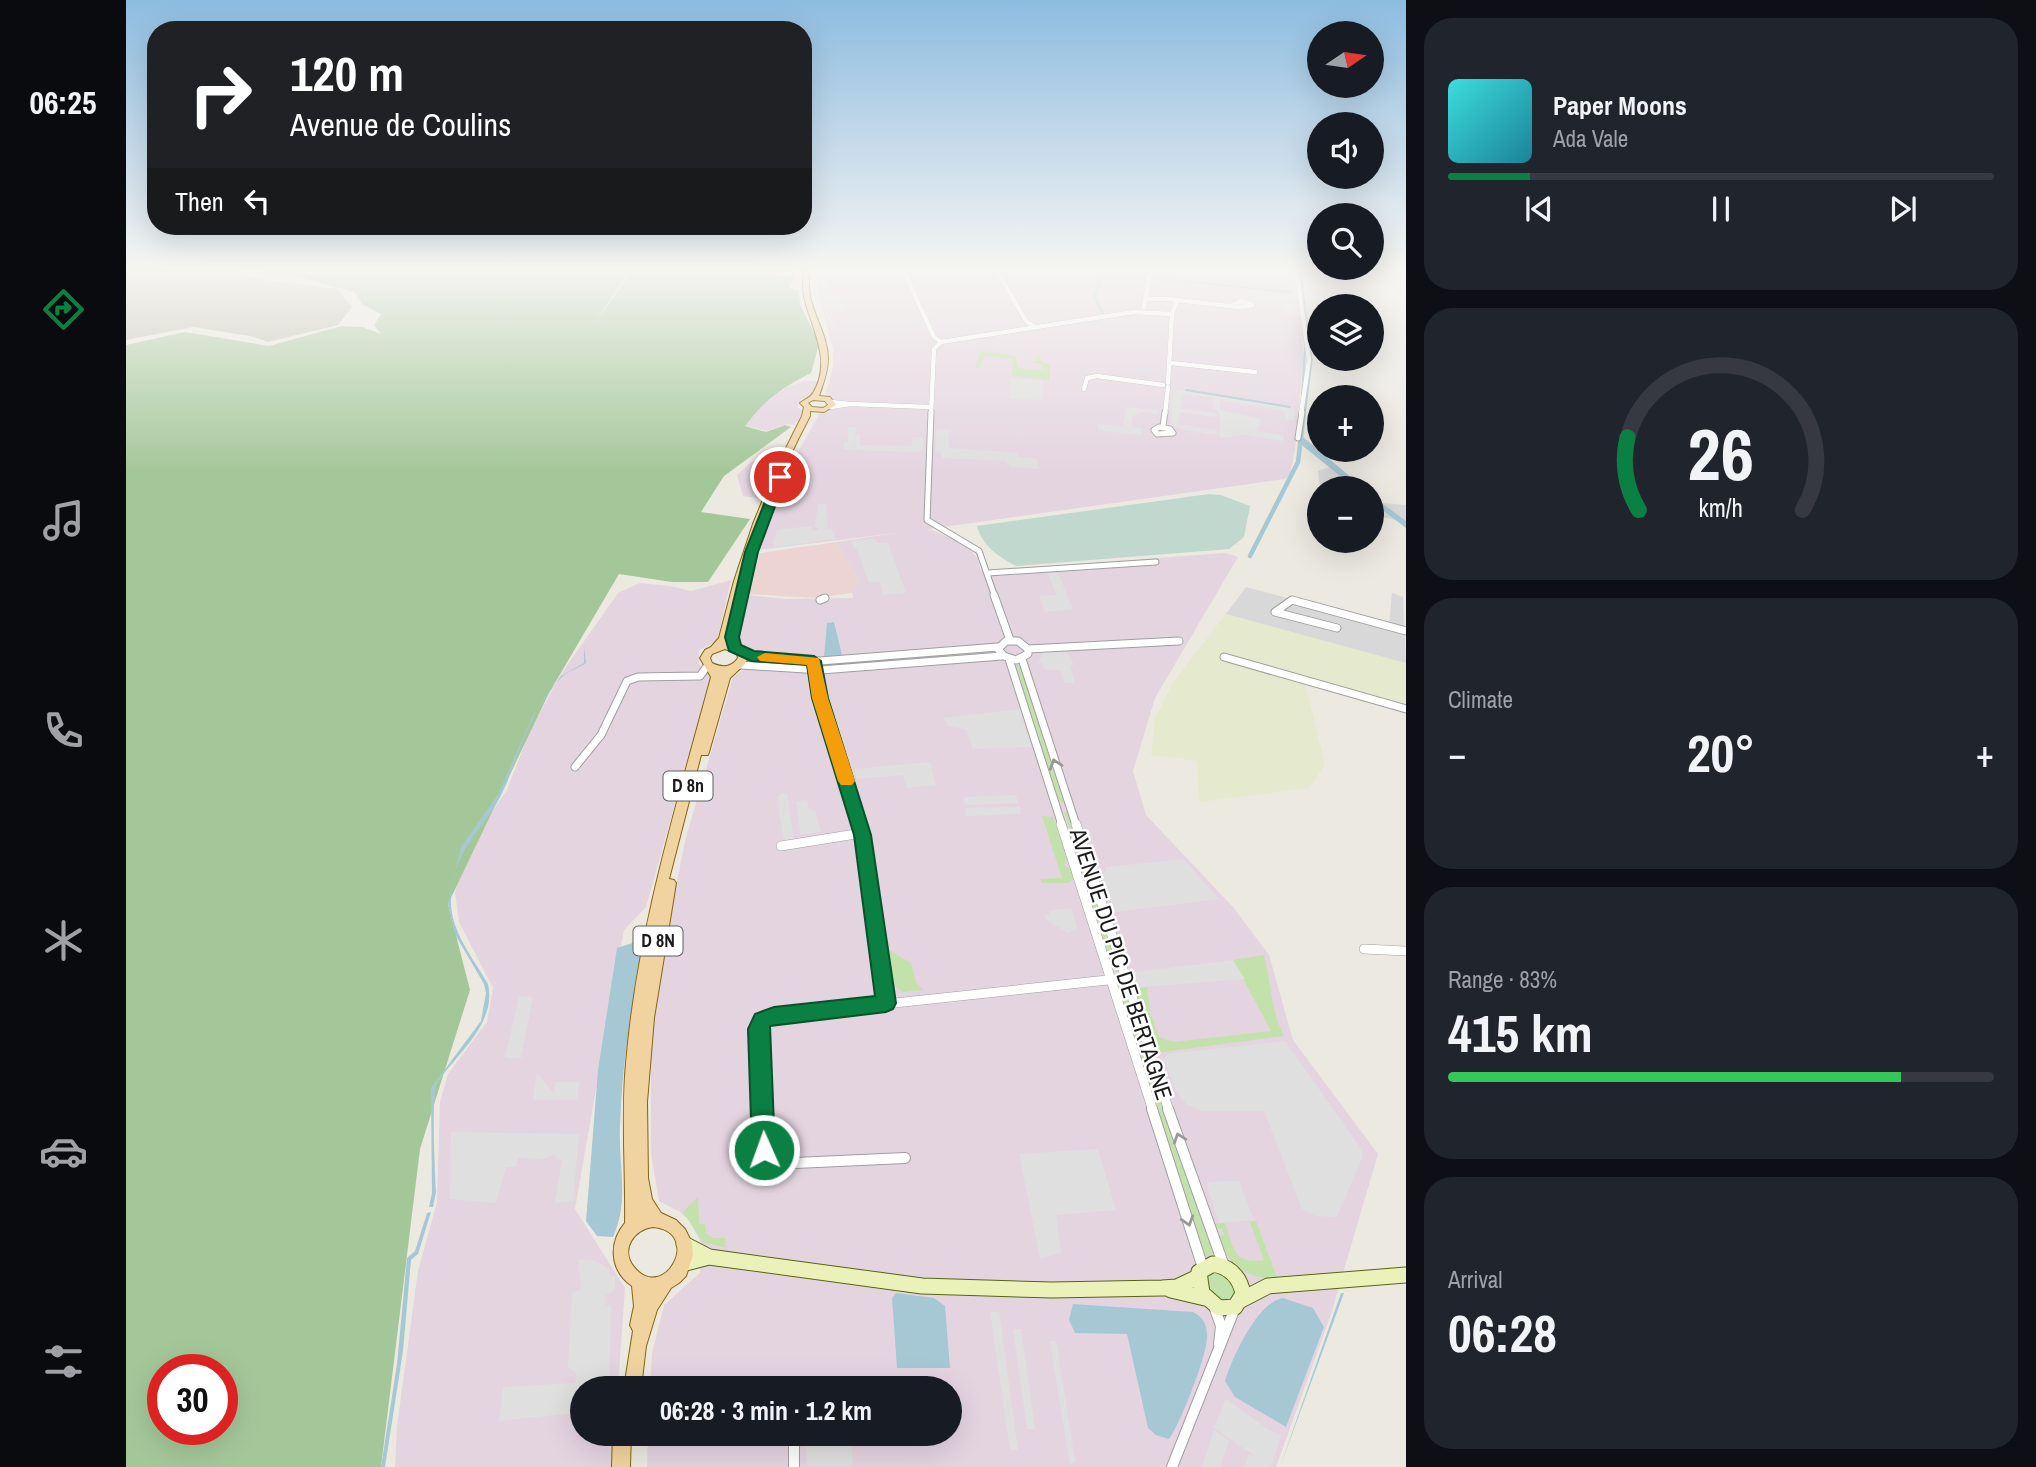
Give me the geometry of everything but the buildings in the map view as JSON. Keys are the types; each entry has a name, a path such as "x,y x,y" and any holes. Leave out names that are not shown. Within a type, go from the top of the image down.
{"main road":[{"path":"818,397 825,354 823,335"},
{"path":"818,397 831,405 813,415 786,463 751,556 732,637 743,658 736,667 710,666 705,655 724,639 734,596 768,493 778,467 806,416 805,401 818,397"},
{"path":"807,408 819,411"},
{"path":"716,647 738,650"},
{"name":"D 8n","path":"633,1226 629,1104 640,998 658,904 716,677 710,666"},
{"name":"D 8N","path":"657,1220 645,1202 641,1178 640,1102 647,1018 670,883 725,677 736,667"},
{"path":"627,1376 642,1306 640,1283 623,1268 620,1255 624,1239 633,1226 657,1220 674,1226 684,1244 709,1257 922,1286 1052,1290 1162,1289 1177,1287 1213,1264 1268,1286"},
{"path":"682,1264 684,1244"},
{"path":"634,1376 641,1335 650,1307 665,1282 682,1264 709,1257"},
{"path":"1230,1271 1242,1287 1238,1303"},
{"path":"1200,1273 1209,1301"},
{"path":"1162,1289 1209,1301 1225,1309 1238,1303 1257,1288 1406,1275"},
{"path":"640,1283 665,1282"},
{"path":"621,1467 622,1446"},
{"path":"628,1446 628,1467"}],"street":[{"path":"933,335 941,342"},
{"path":"979,335 941,342 934,349 926,513 929,523 971,543 979,551 1010,640"},
{"path":"1163,426 1166,385 1171,363 1170,335"},
{"path":"1298,438 1309,360 1306,335"},
{"path":"1171,363 1244,373 1255,372"},
{"path":"1084,389 1087,378 1097,376 1166,385"},
{"path":"831,405 930,407"},
{"path":"1148,434 1155,432 1166,436 1173,433 1163,426 1155,428 1155,432"},
{"path":"988,573 1156,562"},
{"path":"1337,628 1275,612 1292,600 1406,631"},
{"path":"738,650 751,656 814,666 998,647 1010,640 1021,643 1028,649 1179,641"},
{"name":"AVENUE DU PIC DE BERTAGNE","path":"998,647 1005,657 1112,979 1200,1273"},
{"path":"736,667 1005,657 1021,659 1027,656 1028,649"},
{"path":"1224,657 1406,709"},
{"name":"AVENUE DU PIC DE BERTAGNE","path":"1021,659 1126,978 1230,1271"},
{"path":"575,767 601,735 627,681 638,677 700,676 710,666"},
{"path":"814,666 862,833 886,1003"},
{"path":"1054,808 1069,807"},
{"path":"781,846 814,845 823,839 862,833"},
{"path":"1364,949 1406,951"},
{"path":"905,1158 773,1164 764,1150 758,1029 762,1020 774,1016 886,1003 1126,978"},
{"path":"1209,1301 1221,1326 1219,1347"},
{"path":"1172,1467 1238,1303"},
{"path":"794,1446 794,1467"}],"shaded area":[{"path":"126,335 149,335 126,340"},
{"path":"247,335 295,335 268,342"},
{"path":"830,335 1302,335 1303,361 1295,449 1290,475 1285,479 929,529 966,544 978,559 981,571 1225,553 1238,557 1155,698 1133,771 1146,815 1233,907 1269,955 1293,1040 1378,1154 1331,1314 1276,1467 647,1467 648,1446 962,1446 962,1376 651,1376 652,1353 664,1305 700,1273 701,1244 691,1222 680,1212 659,1201 651,1154 651,1032 659,969 686,837 733,677 749,666 750,654 736,642 741,613 747,595 785,599 853,598 852,593 859,582 837,542 896,533 757,550 798,452 820,413 834,409 832,398 826,393 833,367"},
{"path":"1010,378 1042,381 1042,400 1009,399"},
{"path":"804,381 818,381 813,396 800,401 797,407 804,411 794,425 786,424 766,431 743,425 767,400 787,387"},
{"path":"1181,390 1291,408 1295,411 1294,420 1286,420 1285,411 1220,400 1220,410 1261,419 1256,431 1283,435 1284,441 1244,435 1219,438 1220,417 1217,410 1213,409 1213,398 1183,394 1181,409 1216,413 1217,417 1180,412 1178,424 1217,430 1217,435 1185,430 1172,425 1171,418 1173,393"},
{"path":"1126,407 1157,411 1157,414 1141,412 1132,416 1132,427 1141,428 1142,435 1098,430 1097,424 1123,427"},
{"path":"848,427 856,427 855,435 860,435 860,445 912,446 913,437 923,437 923,449 917,452 854,450 855,434 853,450 844,449 844,442 848,442"},
{"path":"936,429 951,430 948,436 949,448 1018,453 1019,457 1036,458 1040,469 1011,467 1005,461 942,458 941,453 936,452"},
{"path":"767,455 777,456 758,498 743,496 737,475 751,462"},
{"path":"1334,466 1347,476 1319,476 1318,471"},
{"path":"1209,494 1221,495 1250,506 1244,537 1229,549 1016,566 987,545 977,526"},
{"path":"1384,503 1406,505 1406,522 1384,517"},
{"path":"818,504 826,504 828,527 823,528 832,529 836,539 776,547 773,542 777,530 811,526 814,531 820,530 815,526"},
{"path":"874,538 878,543 888,543 906,593 883,595 880,582 869,583 858,552 850,541"},
{"path":"837,542 859,582 852,593 815,598 749,594 760,553"},
{"path":"1048,573 1058,573 1073,609 1045,612 1039,596 1056,595"},
{"path":"731,580 717,641 699,650 699,664 711,675 646,907 624,930 575,1209 625,1288 619,1376 570,1376 570,1446 614,1446 613,1467 395,1467 397,1426 418,1271 437,1202 440,1102 448,1074 487,1022 493,988 459,922 455,892 471,842 507,790 529,733 561,674 618,593 639,583 691,591"},
{"path":"1246,587 1389,625 1392,593 1403,597 1406,664 1226,614"},
{"path":"1226,614 1406,663 1406,711 1305,683 1325,765 1309,788 1199,802 1197,761 1151,755 1155,718 1174,681"},
{"path":"1061,650 1068,653 1074,665 1070,665 1075,683 1065,683 1060,670 1045,670 1042,663 1038,663 1044,651"},
{"path":"1020,709 1031,747 973,749 966,729 948,726 943,718"},
{"path":"930,762 936,785 907,788 903,775 857,779 854,769"},
{"path":"787,793 794,840 784,841 777,797"},
{"path":"1016,795 1018,803 965,805 963,797"},
{"path":"807,800 809,810 815,811 821,832 800,834 796,801"},
{"path":"1020,807 1021,814 966,816 965,808"},
{"path":"1184,859 1219,899 1115,912 1099,872 1106,871 1105,867"},
{"path":"1068,908 1072,910 1077,928 1068,933 1048,921 1045,915 1050,915 1049,911"},
{"path":"1233,960 1245,979 1141,987 1134,972"},
{"path":"519,996 533,997 521,1058 505,1058"},
{"path":"1285,1041 1362,1150 1362,1158 1337,1217 1316,1216 1302,1209 1264,1111 1202,1111 1186,1104 1176,1091 1164,1059 1167,1054"},
{"path":"537,1073 553,1093 555,1082 579,1082 577,1100 533,1100"},
{"path":"451,1132 579,1134 573,1201 555,1203 562,1160 557,1159 554,1154 543,1159 518,1158 516,1167 506,1167 496,1203 450,1199"},
{"path":"1098,1149 1116,1210 1056,1215 1061,1253 1040,1258 1019,1154"},
{"path":"1239,1181 1254,1220 1219,1223 1206,1182"},
{"path":"578,1259 595,1261 610,1269 610,1276 615,1276 615,1290 606,1295 605,1305 611,1305 609,1376 576,1376 576,1373 568,1367 572,1294 581,1288"},
{"path":"990,1312 999,1312 1018,1450 1010,1450"},
{"path":"1013,1329 1021,1329 1035,1429 1027,1429"},
{"path":"1050,1341 1056,1341 1075,1461 1070,1465"},
{"path":"570,1383 570,1413 499,1421 503,1387"},
{"path":"1226,1399 1281,1435 1271,1467 1244,1467 1249,1454 1259,1459 1214,1428"},
{"path":"1214,1430 1229,1440 1220,1467 1202,1467"},
{"path":"806,1446 852,1446 853,1466 807,1466"}],"green space":[{"path":"169,335 206,335 269,346 307,335 815,335 819,344 811,373 775,395 745,426 766,432 785,425 791,427 724,476 701,512 750,519 708,582 672,582 619,574 549,693 448,904 470,990 420,1149 381,1467 126,1467 126,345"},
{"path":"981,351 1015,356 1018,368 1042,370 1041,364 1020,360 1037,362 1036,357 1043,363 1058,366 1050,365 1049,381 1012,375 1013,359 984,356 980,368 975,368"},
{"path":"1016,665 1021,666 1066,800 1063,803 1056,799"},
{"path":"1064,811 1070,813 1119,973 1112,968"},
{"path":"1042,816 1053,817 1067,859 1064,865 1072,870 1074,878 1069,883 1042,883 1040,879 1062,878"},
{"path":"889,950 911,963 916,982 923,990 903,992 893,985"},
{"path":"1264,955 1274,1007 1284,1036 1155,1053 1135,989 1147,987 1150,1012 1159,1037 1173,1042 1271,1031 1233,960"},
{"path":"1119,983 1125,985 1214,1251 1212,1256 1206,1256 1200,1250 1118,989"},
{"path":"698,1197 699,1224 705,1224 706,1233 713,1238 725,1238 726,1248 703,1242 683,1212"},
{"path":"1256,1221 1277,1278 1256,1276 1239,1269 1223,1246 1219,1236 1224,1235 1222,1229 1216,1228 1214,1224 1225,1223 1233,1247 1240,1257 1254,1261 1264,1260 1250,1222"},
{"path":"1215,1270 1229,1277 1236,1292 1232,1300 1227,1302 1212,1298 1204,1278"}],"water":[{"path":"834,622 842,655 824,657 827,623"},
{"path":"584,647 586,663 566,674 555,684 561,676 584,663"},
{"path":"539,708 497,803 465,850 454,876 461,847 499,793 532,717"},
{"path":"453,882 451,909 454,921 463,943 488,984 489,999 481,1025 437,1083 434,1117 436,1192 433,1207 429,1207 432,1193 431,1088 481,1021 486,993 484,984 456,936 448,904"},
{"path":"645,939 625,1055 620,1126 621,1210 613,1237 597,1236 586,1221 598,1070 617,948"},
{"path":"431,1212 418,1254 411,1260 403,1351 385,1467 381,1467 397,1364 407,1258 415,1251 427,1213"},
{"path":"896,1293 934,1298 945,1306 950,1368 897,1368 892,1298"},
{"path":"1341,1293 1344,1293 1280,1467"},
{"path":"1283,1298 1313,1308 1324,1327 1286,1427 1235,1397 1225,1381 1247,1332 1264,1309"},
{"path":"1073,1304 1193,1312 1203,1321 1207,1334 1203,1356 1186,1405 1169,1439 1156,1435 1148,1428 1127,1334 1075,1333 1069,1320"}],"waterway":[{"path":"1304,414 1311,360 1308,335"},
{"path":"1302,394 1305,348"},
{"path":"1186,390 1290,407"},
{"path":"1250,556 1298,462 1304,412"},
{"path":"1301,440 1345,476"},
{"path":"1384,508 1406,525"}],"slow traffic":[{"path":"765,657 814,661 814,675 820,698 847,781"}],"route":[{"path":"764,1150 758,1029 762,1020 774,1016 886,1003 863,835 820,698 814,675 814,661 751,656 734,647 732,637 752,552 780,477"}]}
